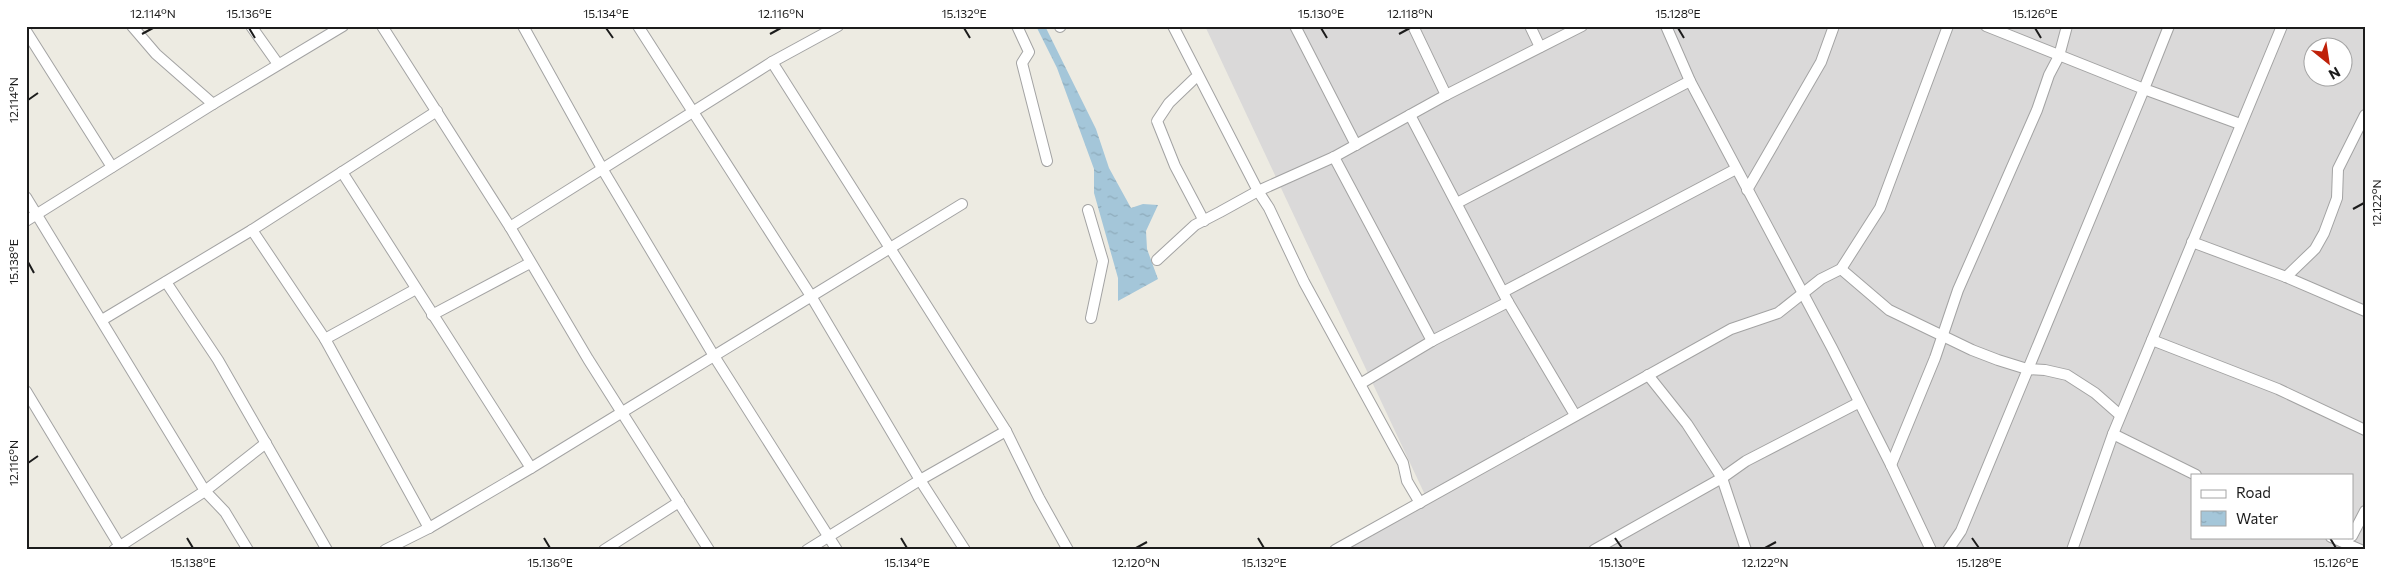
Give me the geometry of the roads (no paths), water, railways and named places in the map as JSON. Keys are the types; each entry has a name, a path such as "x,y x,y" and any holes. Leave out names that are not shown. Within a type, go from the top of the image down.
{"street":[{"path":"132,26 156,54 214,104"},
{"path":"251,26 278,64"},
{"path":"26,221 278,64 344,26"},
{"path":"382,26 510,227 530,263 710,550"},
{"path":"522,26 603,170 714,356 837,550"},
{"path":"638,26 812,296 920,480 965,550"},
{"path":"510,227 772,62 838,26"},
{"path":"1017,26 1029,52 1022,63 1048,161"},
{"path":"1173,26 1258,191 1269,208 1304,282 1403,463 1407,481 1420,503"},
{"path":"1295,26 1356,145"},
{"path":"1413,26 1446,95"},
{"path":"1530,26 1540,47"},
{"path":"1157,260 1195,225 1204,220 1258,191 1334,157 1446,95 1582,26"},
{"path":"1666,26 1690,81 1891,465 1930,550"},
{"path":"1747,190 1821,62 1834,26"},
{"path":"1335,550 1730,329 1778,313 1821,279 1841,269 1880,208 1948,26"},
{"path":"1986,26 2144,89 2240,124"},
{"path":"1891,465 1943,336 1958,290 2037,110 2049,75 2059,56 2067,26"},
{"path":"1948,550 1960,531 2169,26"},
{"path":"2072,550 2120,415 2282,26"},
{"path":"26,30 112,167"},
{"path":"772,62 1006,431 1039,498 1068,550"},
{"path":"1194,78 1169,103 1157,122 1175,166 1204,220"},
{"path":"1457,204 1690,81"},
{"path":"102,320 252,230 437,111"},
{"path":"1410,115 1506,297 1575,415"},
{"path":"2286,277 2314,249 2324,233 2337,198 2338,169 2365,115"},
{"path":"1334,157 1432,341"},
{"path":"1360,384 1506,297 1736,168"},
{"path":"342,172 432,315 532,468"},
{"path":"26,197 205,491 225,512 248,550"},
{"path":"385,550 429,528 532,468 962,204"},
{"path":"1088,210 1103,261 1091,318"},
{"path":"252,230 325,339 429,528"},
{"path":"2192,242 2286,277 2365,311"},
{"path":"432,315 530,263"},
{"path":"1841,269 1889,310 1972,350 2027,369 2045,370 2067,375 2095,393 2120,415"},
{"path":"166,282 218,360 327,550"},
{"path":"325,339 416,289"},
{"path":"2152,340 2278,389 2365,430"},
{"path":"1648,375 1686,424 1722,478 1746,550"},
{"path":"26,390 119,549 205,491 266,443"},
{"path":"1594,550 1722,478 1746,461 1858,403"},
{"path":"807,550 920,480 1006,431"},
{"path":"2113,434 2194,474"},
{"path":"604,550 679,502"},
{"path":"2354,532 2365,511"},
{"path":"2335,538 2349,542 2362,550"}],"water":[{"path":"1036,26 1045,26 1096,129 1109,168 1131,208 1143,204 1158,205 1146,231 1147,249 1158,279 1118,301 1118,278 1094,193 1094,169 1057,68"}]}
